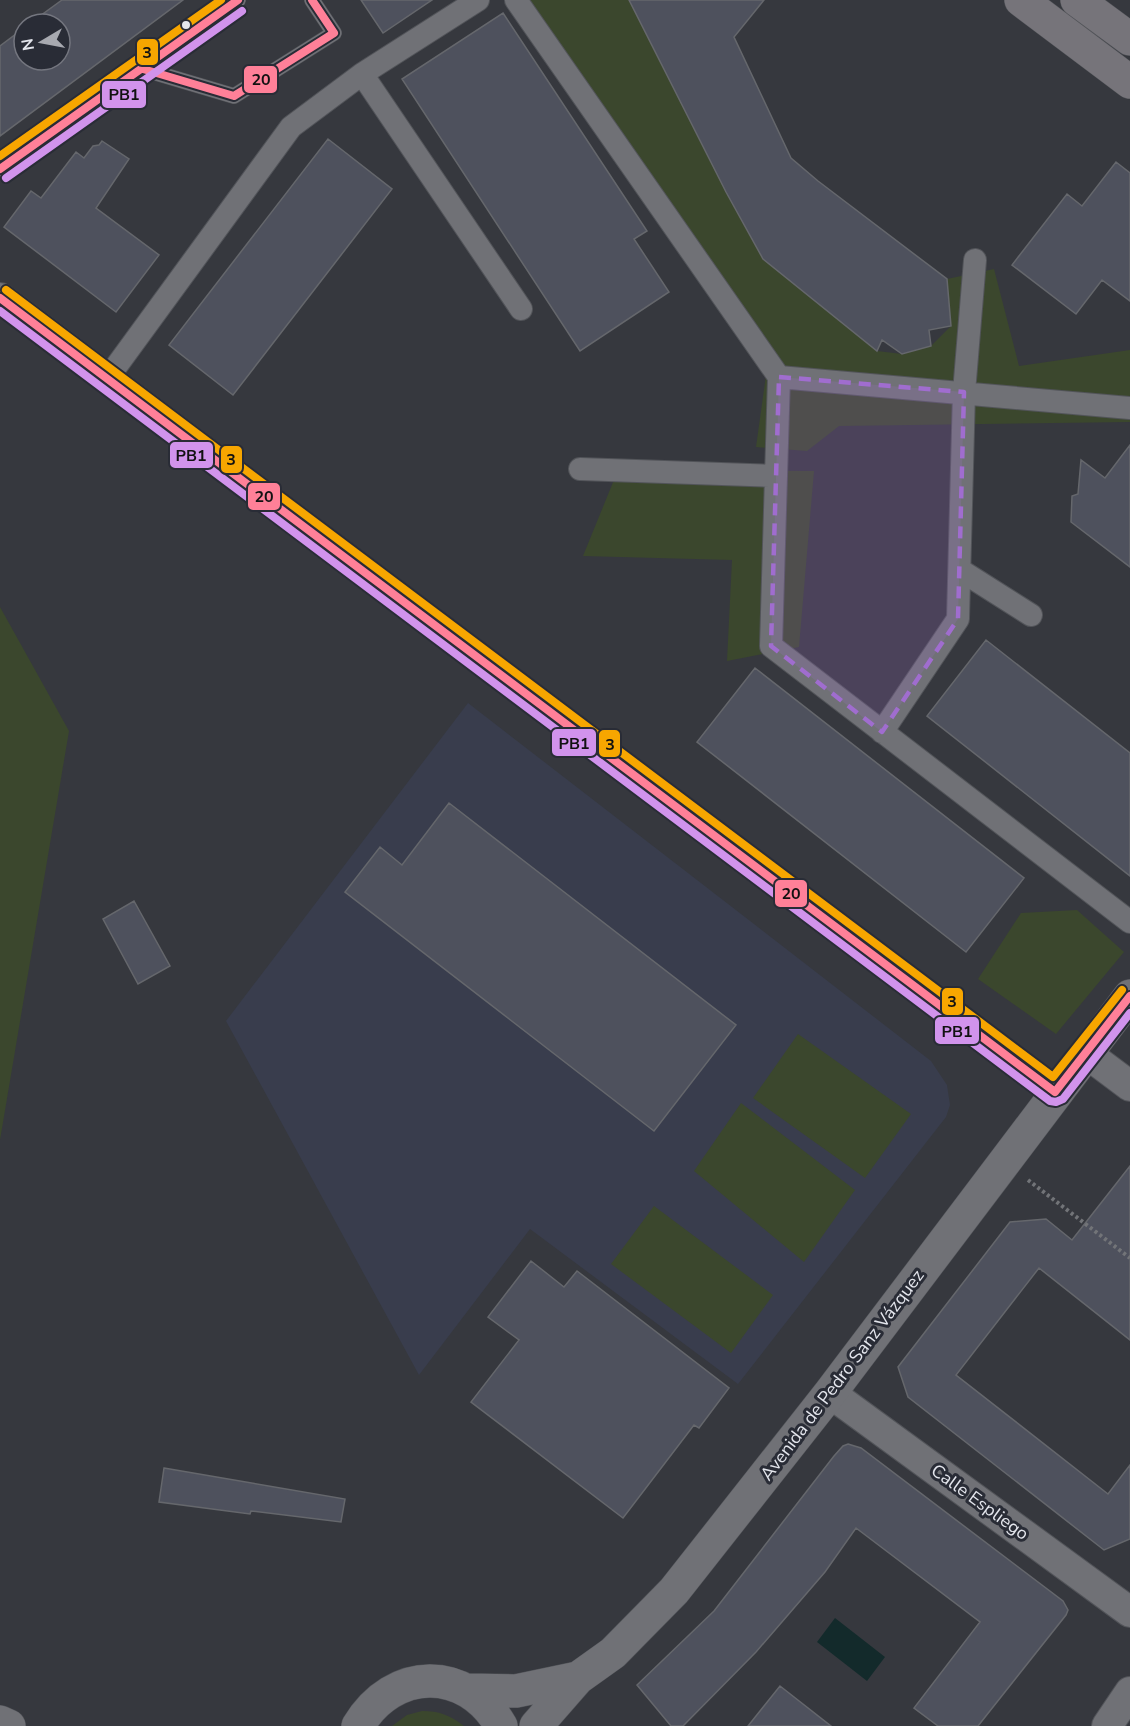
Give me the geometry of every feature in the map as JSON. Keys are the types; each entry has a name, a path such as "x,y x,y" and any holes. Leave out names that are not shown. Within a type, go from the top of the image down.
{"main road":[{"path":"1021,0 1130,82"},
{"path":"1077,0 1130,39"}],"street":[{"path":"107,379 291,127 362,74 478,0"},
{"path":"516,0 779,377 771,646 1130,922"},
{"path":"362,74 521,309"},
{"path":"882,732 958,619 964,392 975,260"},
{"path":"0,298 1055,1092"},
{"path":"779,377 1130,408"},
{"path":"580,469 776,476"},
{"path":"960,570 1031,615"},
{"name":"Avenida de Pedro Sanz Vázquez","path":"537,1726 578,1678 613,1653 674,1591 830,1393 1055,1092 1130,996"},
{"path":"1086,1053 1130,1086"},
{"name":"Calle Espliego","path":"830,1393 1130,1612"},
{"name":"Avenida de Pedro Sanz Vázquez","path":"467,1690 516,1691 578,1678"},
{"path":"358,1726 367,1711 380,1698 396,1688 413,1682 432,1680 450,1683 467,1690 482,1700 501,1726"},
{"path":"1107,1726 1130,1692"},
{"path":"0,1722 9,1726"}],"lane":[{"path":"0,169 238,0"},
{"path":"143,69 234,96 334,33 312,0"}],"path":[{"path":"1004,1162 1130,1258"}],"highlighted area":[{"path":"779,377 964,392 958,619 882,732 771,646"}],"shaded area":[{"path":"468,703 931,1061 947,1085 950,1105 946,1117 738,1384 530,1229 419,1375 226,1021"},
{"path":"835,1618 885,1657 867,1681 817,1642"}],"green space":[{"path":"510,0 630,0 763,259 877,351 902,354 931,346 951,326 947,279 994,269 1019,366 1130,350 1130,422 839,426 807,451 756,447 766,375"},
{"path":"618,470 814,471 799,647 727,661 732,560 583,556"},
{"path":"0,607 69,731 0,1140"},
{"path":"1077,910 1124,952 1056,1034 978,979 1021,913"},
{"path":"798,1034 911,1114 865,1178 753,1098"},
{"path":"741,1103 855,1190 804,1262 694,1171"},
{"path":"654,1206 773,1295 731,1353 611,1264"},
{"path":"422,1711 444,1714 464,1726 392,1726 407,1715"}],"building":[{"path":"62,0 183,0 0,136 0,46 12,37 12,72 72,72 72,12 46,12"},
{"path":"361,0 432,0 383,33"},
{"path":"629,0 764,0 734,37 791,158 947,279 951,326 929,330 931,346 902,354 882,340 877,351 763,259 726,192"},
{"path":"503,13 647,231 634,239 669,292 580,351 402,79"},
{"path":"328,139 392,189 233,395 169,345"},
{"path":"102,141 129,159 96,208 159,255 116,312 4,227 31,191 41,198 76,152 84,158 93,146 99,145"},
{"path":"1116,162 1130,173 1130,301 1102,280 1076,314 1012,265 1067,194 1082,206"},
{"path":"1130,445 1130,567 1071,522 1072,496 1078,494 1081,460 1105,478"},
{"path":"986,640 1130,753 1130,876 927,716"},
{"path":"755,668 1024,878 966,952 697,742"},
{"path":"449,803 736,1025 654,1131 345,892 380,847 402,865"},
{"path":"134,901 170,966 138,984 103,919"},
{"path":"1130,1166 1130,1340 1039,1268 956,1375 1108,1494 1130,1465 1130,1539 1104,1550 908,1397 898,1367 1010,1222 1046,1219 1072,1240"},
{"path":"531,1261 564,1287 577,1271 729,1388 699,1428 694,1425 623,1518 471,1402 519,1340 488,1317"},
{"path":"848,1444 861,1448 1063,1601 1068,1610 1066,1615 978,1726 938,1726 914,1708 980,1622 856,1528 825,1572 756,1652 683,1726 671,1726 637,1685 714,1611 834,1456"},
{"path":"164,1468 345,1499 341,1522 251,1511 250,1514 159,1502"},
{"path":"780,1686 831,1726 748,1726"}],"transit line":[{"name":"3","path":"0,156 221,0"},
{"name":"20","path":"0,169 238,0"},
{"name":"20","path":"143,69 234,96 334,33 312,0"},
{"name":"PB1","path":"6,178 242,11"},
{"name":"3","path":"6,290 1053,1077 1122,990"},
{"name":"20","path":"0,298 1055,1092"},
{"name":"PB1","path":"0,311 1050,1101 1056,1102 1063,1099 1130,1013"},
{"name":"20","path":"1055,1092 1130,996"}]}
